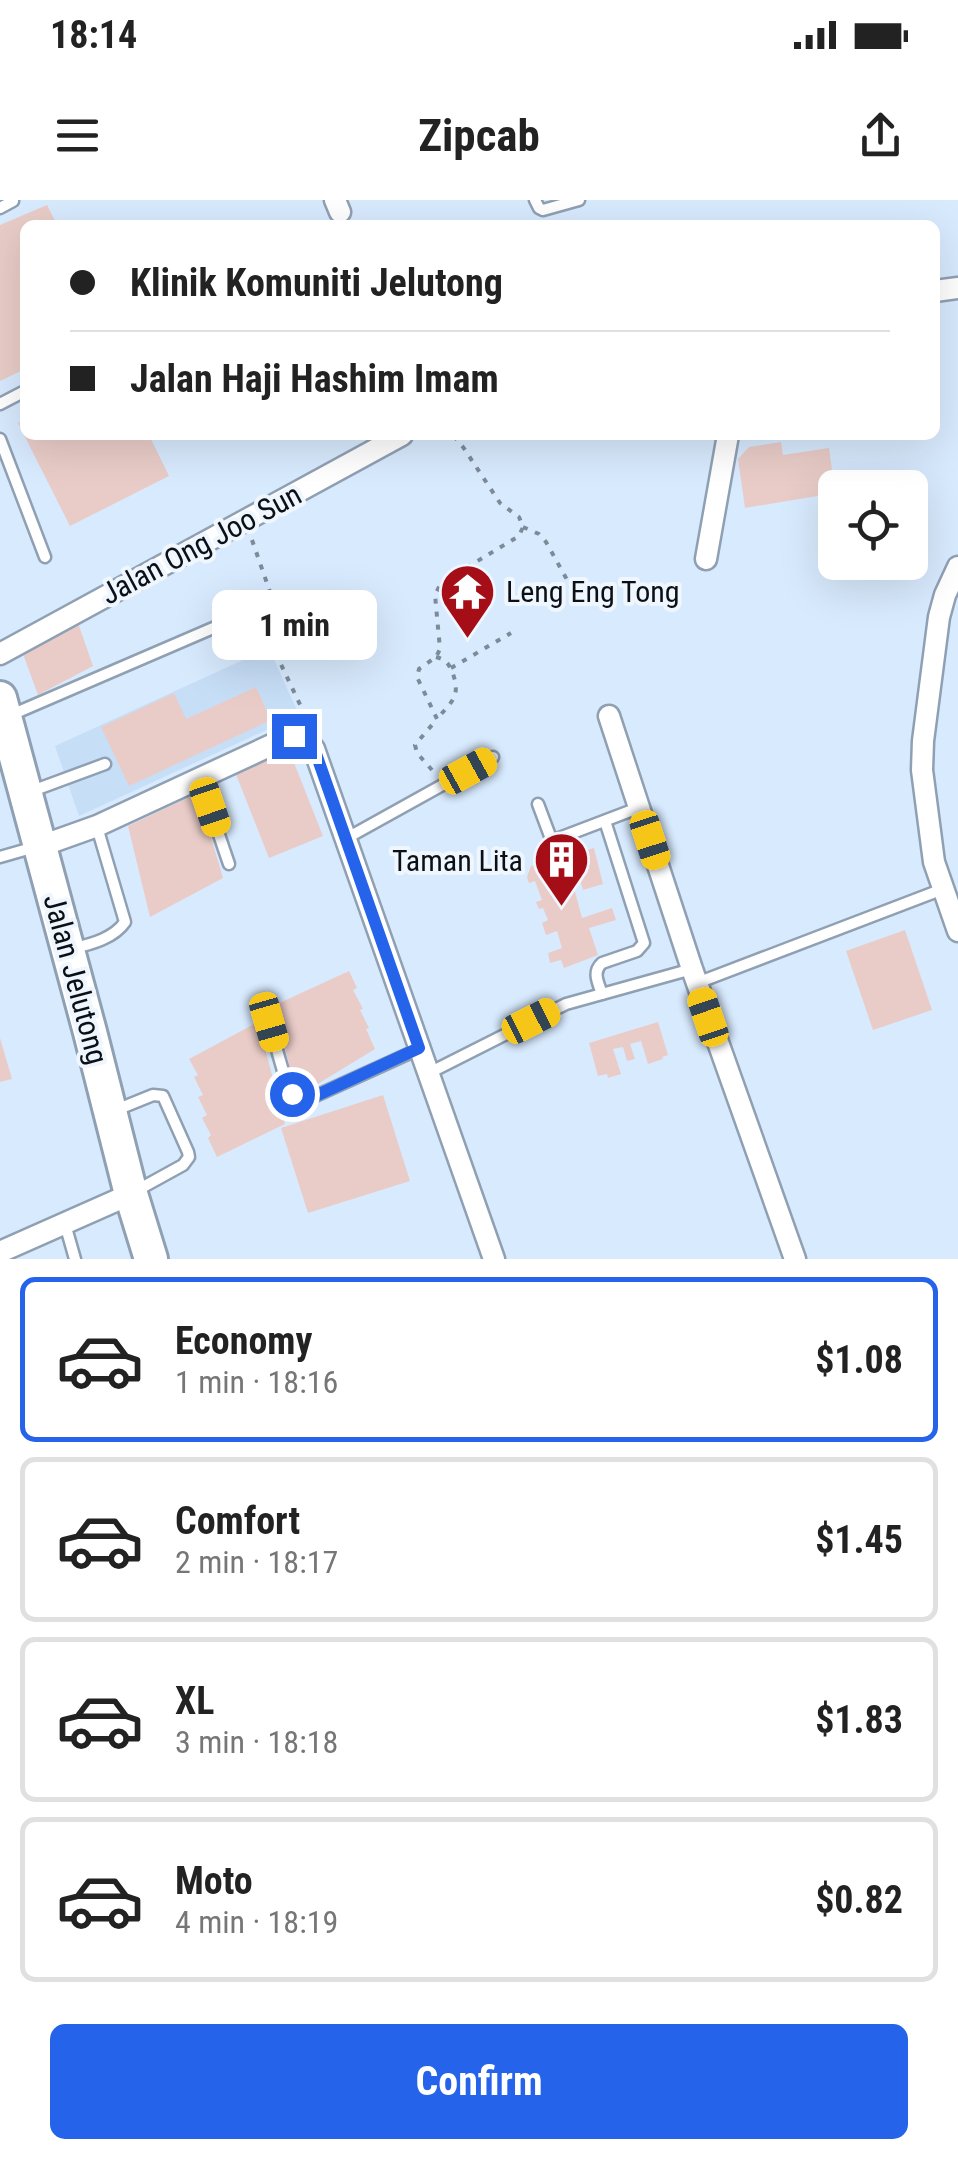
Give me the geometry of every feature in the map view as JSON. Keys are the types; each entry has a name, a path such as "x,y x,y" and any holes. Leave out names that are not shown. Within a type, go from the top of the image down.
{"main road":[{"name":"Jalan Jelutong","path":"2,707 151,1259"}],"street":[{"name":"Jalan Ong Joo Sun","path":"0,654 393,440"},
{"path":"706,559 727,440"},
{"path":"958,567 939,618 922,770 934,862 958,930"},
{"path":"609,716 694,976 795,1259"},
{"path":"40,846 97,826 294,736 304,737 314,748 347,838 489,1258"},
{"path":"0,1252 131,1194"}],"lane":[{"path":"535,200 539,208 549,210 578,200"},
{"path":"0,208 13,201"},
{"path":"0,439 44,557"},
{"path":"2,707 28,709 248,613"},
{"path":"347,838 492,758"},
{"path":"26,793 105,764"},
{"path":"200,779 229,864"},
{"path":"538,804 554,840 639,808"},
{"path":"602,994 596,974 598,966 637,950 644,943 605,820"},
{"path":"68,950 93,944 124,922 97,826"},
{"path":"0,857 40,846"},
{"path":"428,1074 566,1004 694,976 942,889"},
{"path":"269,1022 292,1094 303,1099 419,1048"},
{"path":"110,1112 152,1095 163,1096 188,1152 183,1165 131,1194"},
{"path":"65,1223 76,1259"}],"path":[{"path":"437,719 417,677 419,669 436,657 440,649 435,595 441,583 519,536 523,528 519,517 500,503 459,440"},
{"path":"246,521 277,612 277,656 306,718 304,737"},
{"path":"523,528 540,534 580,603"},
{"path":"451,668 511,634"},
{"path":"436,657 451,668 456,696 416,745 443,785"}],"shaded area":[{"path":"269,648 299,715 79,816 55,746"}],"building":[{"path":"47,205 54,220 20,220 20,371 0,381 0,225"},
{"path":"27,440 151,440 169,476 70,526"},
{"path":"781,442 783,455 829,448 832,470 818,470 818,496 745,508 738,459 749,447"},
{"path":"78,623 93,666 38,695 22,651"},
{"path":"256,687 271,720 129,786 101,727 174,693 186,719"},
{"path":"289,750 323,836 269,858 235,772"},
{"path":"198,793 223,878 150,917 128,826"},
{"name":"Taman Lita","path":"594,848 603,884 583,890 581,883 573,884 582,918 612,908 616,920 589,928 598,955 564,968 561,960 550,963 548,953 562,948 557,931 546,935 542,923 548,920 536,902 542,900 535,881 529,883 527,877 531,866"},
{"path":"905,930 932,1010 873,1030 846,951"},
{"path":"349,971 375,1049 311,1088 299,1082 290,1069 275,1005"},
{"path":"258,1022 285,1124 217,1157 202,1118 207,1115 198,1097 203,1095 194,1077 198,1075 189,1059"},
{"path":"658,1022 668,1055 648,1064 641,1041 630,1044 635,1059 627,1061 623,1047 613,1049 621,1074 598,1076 589,1043"},
{"path":"0,1038 12,1079 0,1082"},
{"path":"383,1095 410,1181 308,1213 281,1128"}],"place":[{"name":"Leng Eng Tong","path":"467,640"},
{"name":"Taman Lita","path":"562,909"}],"route":[{"path":"292,1094 311,1098 419,1048 314,748 304,737 294,736"}]}
